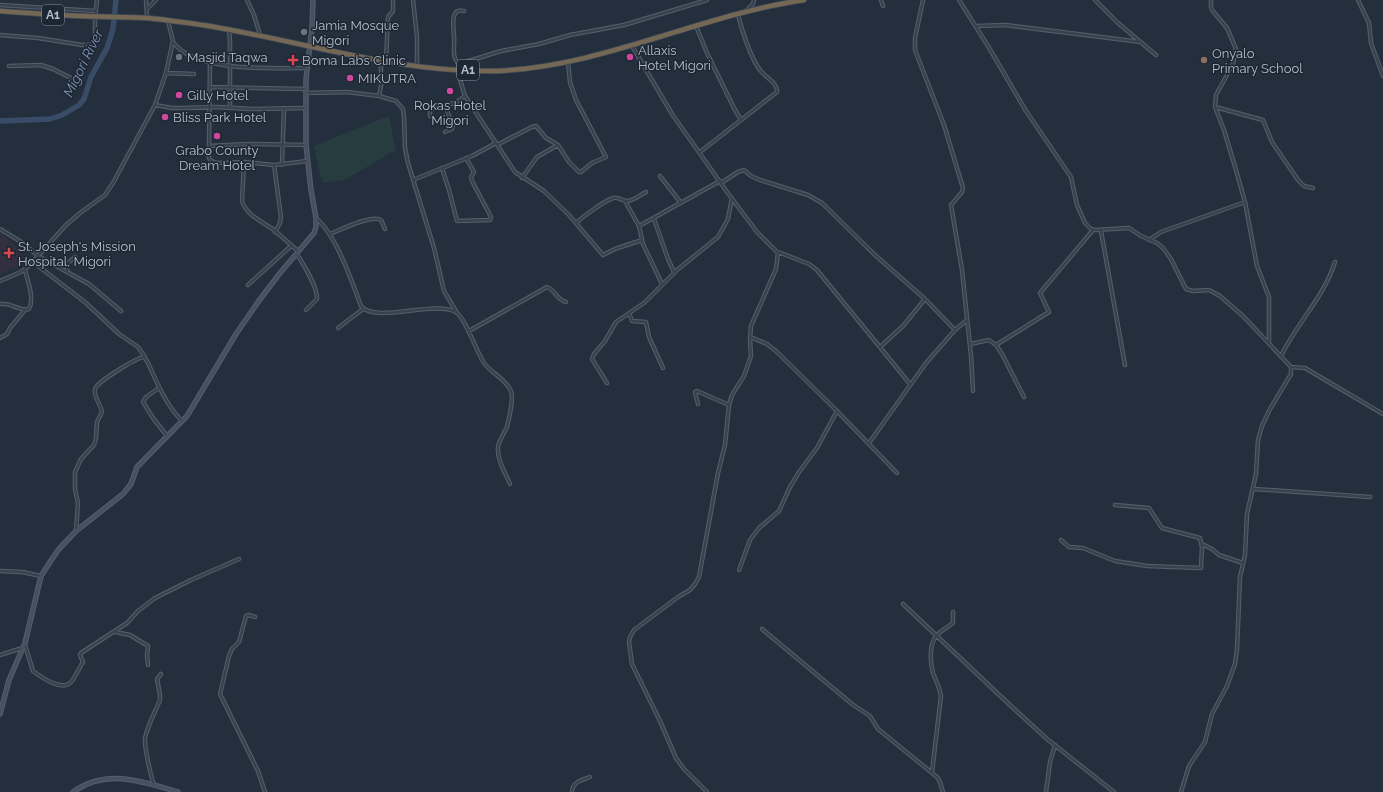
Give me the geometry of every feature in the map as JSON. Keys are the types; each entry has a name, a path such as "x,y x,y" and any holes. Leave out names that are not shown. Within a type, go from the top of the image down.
{"highway":[{"name":"A1","path":"0,11 168,20 260,36 383,62 417,67 457,70 511,70 598,56 738,13 804,0"}],"street":[{"path":"0,36 38,38 86,45 92,43 95,39 97,0"},
{"path":"146,0 147,18"},
{"path":"147,9 156,0"},
{"path":"247,0 254,15 260,36"},
{"path":"0,714 9,680 24,646 41,576 59,549 76,530 123,494 131,484 137,467 182,422 192,409 236,334 258,302 297,252 314,233 316,218 306,145 306,68 312,25 313,0"},
{"path":"379,96 388,16 393,11 393,0"},
{"path":"413,0 417,37 417,67"},
{"path":"459,64 501,51 532,46 575,34 624,25 707,0"},
{"path":"746,11 754,0"},
{"path":"881,0 883,6"},
{"path":"923,0 914,47 936,102 962,183 962,192 951,205 960,259 970,344 973,391"},
{"path":"959,0 1026,111 1071,177 1079,212 1085,223 1093,230 1101,231 1129,228 1160,246 1167,253 1174,264 1186,289 1192,291 1209,290 1220,296 1270,344 1291,367 1291,374 1270,409 1260,431 1258,440 1256,474 1248,514 1246,546 1240,577 1237,649 1234,664 1227,686 1212,714 1205,742 1190,766 1181,792"},
{"path":"1095,0 1118,23 1156,55"},
{"path":"1211,0 1211,7 1229,31 1235,44 1236,52 1228,74 1216,95 1215,107 1224,130 1245,202 1257,266 1269,302 1268,318 1270,344"},
{"path":"1358,0 1369,23 1371,43 1383,76"},
{"path":"0,5 96,11"},
{"path":"459,64 454,58 453,20 457,11 464,11"},
{"path":"700,152 775,94 778,90 758,68 745,36 738,13"},
{"path":"0,281 25,269 73,219 108,190 117,177 155,104 166,73 173,41 168,20"},
{"path":"976,26 1005,25 1141,42"},
{"path":"696,26 707,53 741,120"},
{"path":"228,30 230,41 230,108"},
{"path":"173,41 183,52 210,62 230,67 306,68"},
{"path":"632,46 672,114 757,232 778,252 814,267 910,384"},
{"path":"210,62 209,158 212,162 244,162 282,165 307,161"},
{"path":"413,180 466,158 534,126 538,128 546,138 558,145 569,162 579,172 606,156 576,100 570,82 568,62"},
{"path":"459,64 457,70 464,96 515,172 544,191 576,223 603,255 617,248 628,246 642,240"},
{"path":"10,66 41,66 53,69 73,79"},
{"path":"166,73 194,74"},
{"path":"210,87 347,92 379,96 396,101 403,109 406,157 438,265 444,291 469,331 475,346 488,368 503,380 512,392 512,402 508,424 498,448 500,463 510,484"},
{"path":"430,116 430,109 445,106 459,100 464,96"},
{"path":"155,104 172,108 306,108"},
{"path":"445,106 453,126 452,129 445,132"},
{"path":"1215,107 1263,120 1272,142 1298,180 1304,186 1313,188"},
{"path":"282,165 284,108"},
{"path":"209,146 306,145"},
{"path":"522,178 537,157 558,145"},
{"path":"442,168 457,221 490,220 491,217 472,181 471,177 474,172 466,158"},
{"path":"244,162 243,204 248,211 275,232 297,252 318,295 317,299 306,310"},
{"path":"274,165 281,218 275,232"},
{"path":"639,226 744,170 760,180 812,196 826,206 875,255 925,299 955,330"},
{"path":"660,176 681,203"},
{"path":"576,223 588,213 612,199 618,198 625,201 631,200 646,192"},
{"path":"607,383 593,362 592,357 605,341 616,322 644,303 674,272 721,234 728,219 732,198"},
{"path":"625,201 639,226 642,240 662,284"},
{"path":"1149,240 1161,232 1245,202"},
{"path":"316,218 325,226 330,234 363,309 378,313 431,308 447,310 458,314"},
{"path":"330,234 375,218 381,220 385,229"},
{"path":"654,219 674,272"},
{"path":"0,229 38,256 89,284 121,311"},
{"path":"996,345 1049,312 1040,294 1093,230"},
{"path":"1101,231 1125,365"},
{"path":"248,285 291,246"},
{"path":"707,792 684,769 676,758 632,664 629,639 634,630 678,597 690,590 698,580 725,445 728,405 732,395 744,376 751,356 750,337 752,322 766,295 776,269 778,252"},
{"path":"58,266 68,263 75,257"},
{"path":"32,262 86,302 120,334 138,347 145,358 159,388 171,408 182,422"},
{"path":"1281,356 1300,322 1321,294 1331,276 1336,262"},
{"path":"67,271 68,263"},
{"path":"0,338 7,334 10,328 30,306 32,298 25,269"},
{"path":"469,331 546,287 549,287 561,301 566,302"},
{"path":"880,347 903,326 925,299"},
{"path":"0,304 8,304 25,310"},
{"path":"338,328 363,309"},
{"path":"629,313 632,321 646,322 651,342 663,368"},
{"path":"869,443 926,363 955,330 967,320"},
{"path":"750,337 771,347 837,411 897,473"},
{"path":"970,344 989,340 996,345 1024,397"},
{"path":"76,530 78,503 75,490 75,472 81,459 94,445 97,421 102,415 102,410 95,394 95,389 98,384 114,372 141,357 145,358"},
{"path":"1291,367 1305,368 1383,414"},
{"path":"159,388 146,397 143,402 167,436"},
{"path":"698,404 697,391 728,405"},
{"path":"738,570 750,540 759,528 779,511 790,486 817,448 837,411"},
{"path":"1254,489 1370,497"},
{"path":"1061,540 1069,547 1083,548 1115,561 1148,566 1194,569 1200,569 1202,567 1202,544 1200,538 1162,528 1149,508 1115,505"},
{"path":"1202,544 1212,549 1219,555 1243,563"},
{"path":"24,646 33,671 50,682 66,685 72,681 83,662 80,655 81,653 127,624 138,611 157,597 239,559"},
{"path":"0,571 22,572 41,576"},
{"path":"903,604 1011,706 1055,745 1114,792"},
{"path":"932,773 941,700 940,691 932,666 932,647 937,635 954,623 953,612"},
{"path":"255,617 249,615 246,616 239,642 232,649 229,656 220,694 258,771 265,792"},
{"path":"762,629 852,704 870,716 878,729 939,779 943,792"},
{"path":"115,632 132,636 148,646 148,665"},
{"path":"0,655 24,646"},
{"path":"154,785 150,773 145,738 160,700 157,679 161,674"},
{"path":"1046,792 1050,762 1055,745"},
{"path":"572,792 574,784 590,777"},
{"path":"73,792 92,781 110,778 134,780 178,792"}],"shaded area":[{"name":"St. Joseph's Mission Hospital, Migori","path":"0,233 12,242 26,264 0,274"}],"green space":[{"path":"389,116 396,152 392,152 345,180 324,183 320,175 314,146"}],"waterway":[{"name":"Migori River","path":"0,121 50,119 62,115 79,105 84,99 91,77 107,48 113,29 116,0"}],"place":[{"name":"Jamia Mosque Migori","path":"304,32"},
{"name":"Masjid Taqwa","path":"179,57"},
{"name":"Allaxis Hotel Migori","path":"630,57"},
{"name":"Boma Labs Clinic","path":"293,60"},
{"name":"Onyalo Primary School","path":"1204,60"},
{"name":"MIKUTRA","path":"350,78"},
{"name":"Rokas Hotel Migori","path":"450,91"},
{"name":"Gilly Hotel","path":"179,95"},
{"name":"Bliss Park Hotel","path":"165,117"},
{"name":"Grabo County Dream Hotel","path":"217,136"},
{"name":"St. Joseph's Mission Hospital, Migori","path":"9,253"}]}
